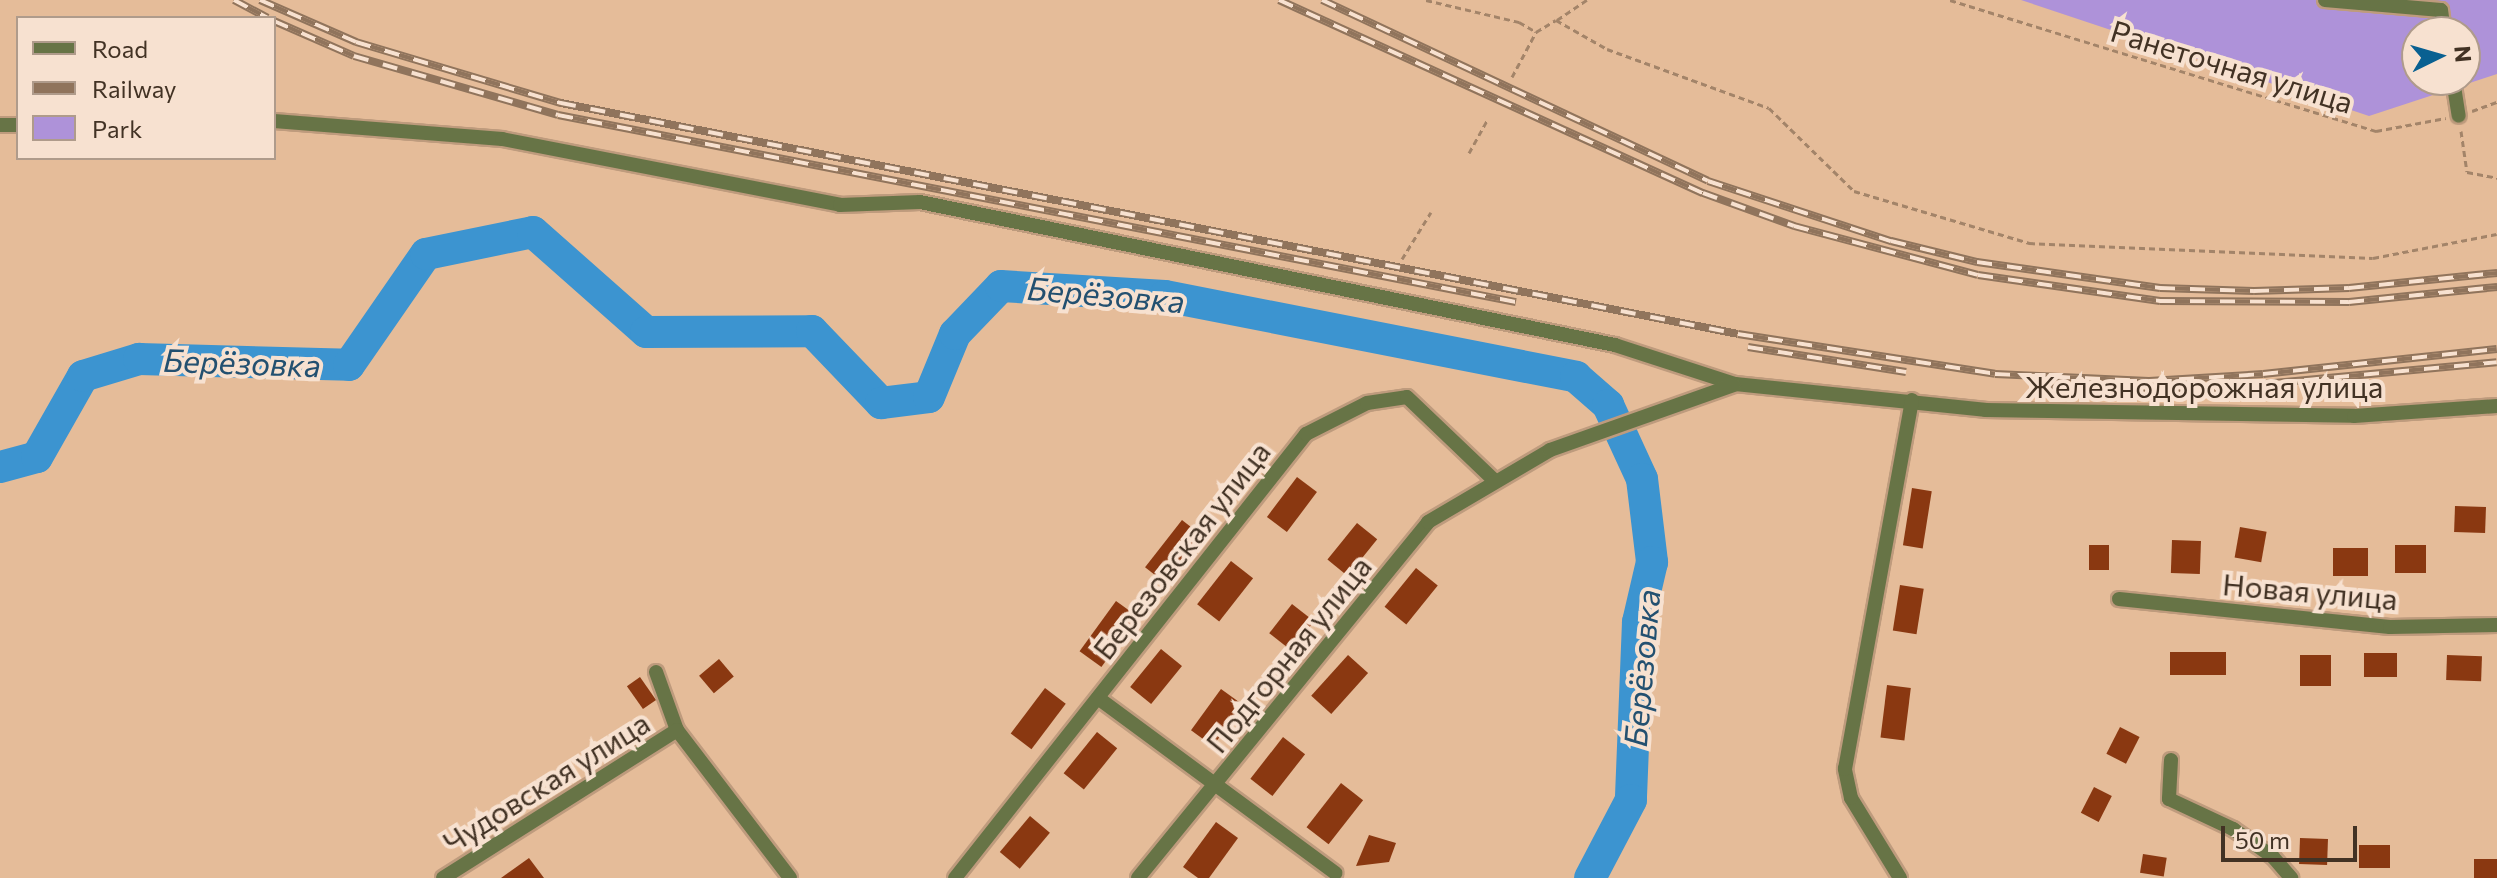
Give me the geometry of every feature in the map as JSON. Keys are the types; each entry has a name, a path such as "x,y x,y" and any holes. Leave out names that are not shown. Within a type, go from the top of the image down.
{"street":[{"path":"2325,0 2441,10 2442,16"},
{"path":"2456,96 2459,116"},
{"path":"276,121 502,139 840,205 920,202 1615,345 1735,384"},
{"name":"Железнодорожная улица","path":"1735,384 1985,410 2354,416 2497,406"},
{"name":"Подгорная улица","path":"1138,878 1428,522 1494,480 1595,433 1735,384"},
{"name":"Березовская улица","path":"955,878 1306,434 1367,403 1407,397 1494,480"},
{"path":"1900,878 1851,798 1845,769 1912,400"},
{"name":"Новая улица","path":"2119,599 2390,627 2497,625"},
{"name":"Чудовская улица","path":"656,672 677,730 790,878"},
{"path":"1098,698 1217,782 1335,873"},
{"name":"Чудовская улица","path":"443,878 677,730"},
{"path":"2171,760 2169,799 2233,829 2273,857 2291,878"}],"path":[{"path":"1426,0 1519,22 1536,32"},
{"path":"1512,77 1536,32 1587,0"},
{"name":"Ранеточная улица","path":"1950,0 2376,131 2459,116 2497,102"},
{"path":"1556,20 1607,49 1769,108 1854,191 2029,243 2373,258 2497,234"},
{"path":"2459,116 2467,172 2497,178"},
{"path":"1469,153 1487,121"},
{"path":"1402,259 1431,212"}],"green space":[{"path":"2021,0 2497,0 2497,74 2481,79 2481,16 2401,16 2401,96 2430,96 2369,116"}],"building":[{"path":"1297,477 1317,492 1287,532 1267,517"},
{"path":"1912,488 1932,491 1923,548 1903,545"},
{"path":"2455,506 2486,507 2485,533 2454,532"},
{"path":"1182,520 1204,537 1167,585 1145,567"},
{"path":"1357,523 1377,539 1348,576 1327,560"},
{"path":"2240,527 2267,532 2261,562 2235,558"},
{"path":"2172,540 2201,541 2200,574 2171,573"},
{"path":"2089,545 2109,545 2109,570 2089,570"},
{"path":"2395,545 2426,545 2426,573 2395,573"},
{"path":"2333,548 2368,548 2368,576 2333,576"},
{"path":"1231,561 1253,578 1219,622 1197,604"},
{"path":"1416,568 1438,586 1406,624 1385,607"},
{"path":"1900,585 1924,589 1917,634 1893,630"},
{"path":"1116,601 1138,617 1101,667 1080,651"},
{"path":"1292,604 1314,621 1291,650 1269,633"},
{"path":"1161,649 1182,666 1151,704 1130,687"},
{"path":"2170,652 2226,652 2226,675 2170,675"},
{"path":"2364,653 2397,653 2397,677 2364,677"},
{"path":"1348,655 1368,673 1331,714 1311,696"},
{"path":"2300,655 2331,655 2331,686 2300,686"},
{"path":"2447,655 2482,656 2481,681 2446,680"},
{"path":"719,659 734,677 714,693 699,676"},
{"path":"640,677 656,700 643,709 627,686"},
{"path":"1887,685 1911,688 1904,741 1881,738"},
{"path":"1045,688 1066,704 1031,749 1011,734"},
{"path":"1221,689 1243,705 1213,746 1191,730"},
{"path":"2120,727 2140,737 2126,764 2106,754"},
{"path":"1097,732 1117,748 1084,790 1064,773"},
{"path":"1283,737 1305,754 1272,796 1250,779"},
{"path":"1341,783 1363,800 1329,844 1307,827"},
{"path":"2094,787 2112,796 2099,822 2081,813"},
{"path":"1030,816 1050,833 1020,869 1000,852"},
{"path":"1216,822 1238,838 1209,878 1198,878 1183,867"},
{"path":"1369,835 1396,843 1389,862 1356,866"},
{"path":"2300,838 2328,839 2327,865 2299,864"},
{"path":"2359,845 2390,845 2390,868 2359,868"},
{"path":"2143,854 2167,858 2164,877 2140,873"},
{"path":"529,858 544,878 501,878"},
{"path":"2474,859 2497,859 2497,878 2474,878"}],"waterway":[{"name":"Берёзовка","path":"0,467 37,457 83,376 139,359 349,365 426,254 533,232 646,332 812,331 881,403 929,397 955,334 1001,286 1165,296 1576,377 1608,405 1642,479 1652,562 1638,622 1631,800 1590,878"}],"railway":[{"path":"234,0 264,16"},
{"path":"260,0 356,42 561,103 1738,334 1995,374 2149,381 2263,374 2497,349"},
{"path":"1279,0 1703,193 1794,226 1978,275 2160,301 2349,302 2497,287"},
{"path":"1322,0 1708,181 1891,241 1977,262 2160,288 2254,291 2349,288 2497,273"},
{"path":"276,22 354,56 558,115 1516,302"},
{"path":"1748,347 1906,372"},
{"path":"2029,387 2155,394 2497,362"}]}
